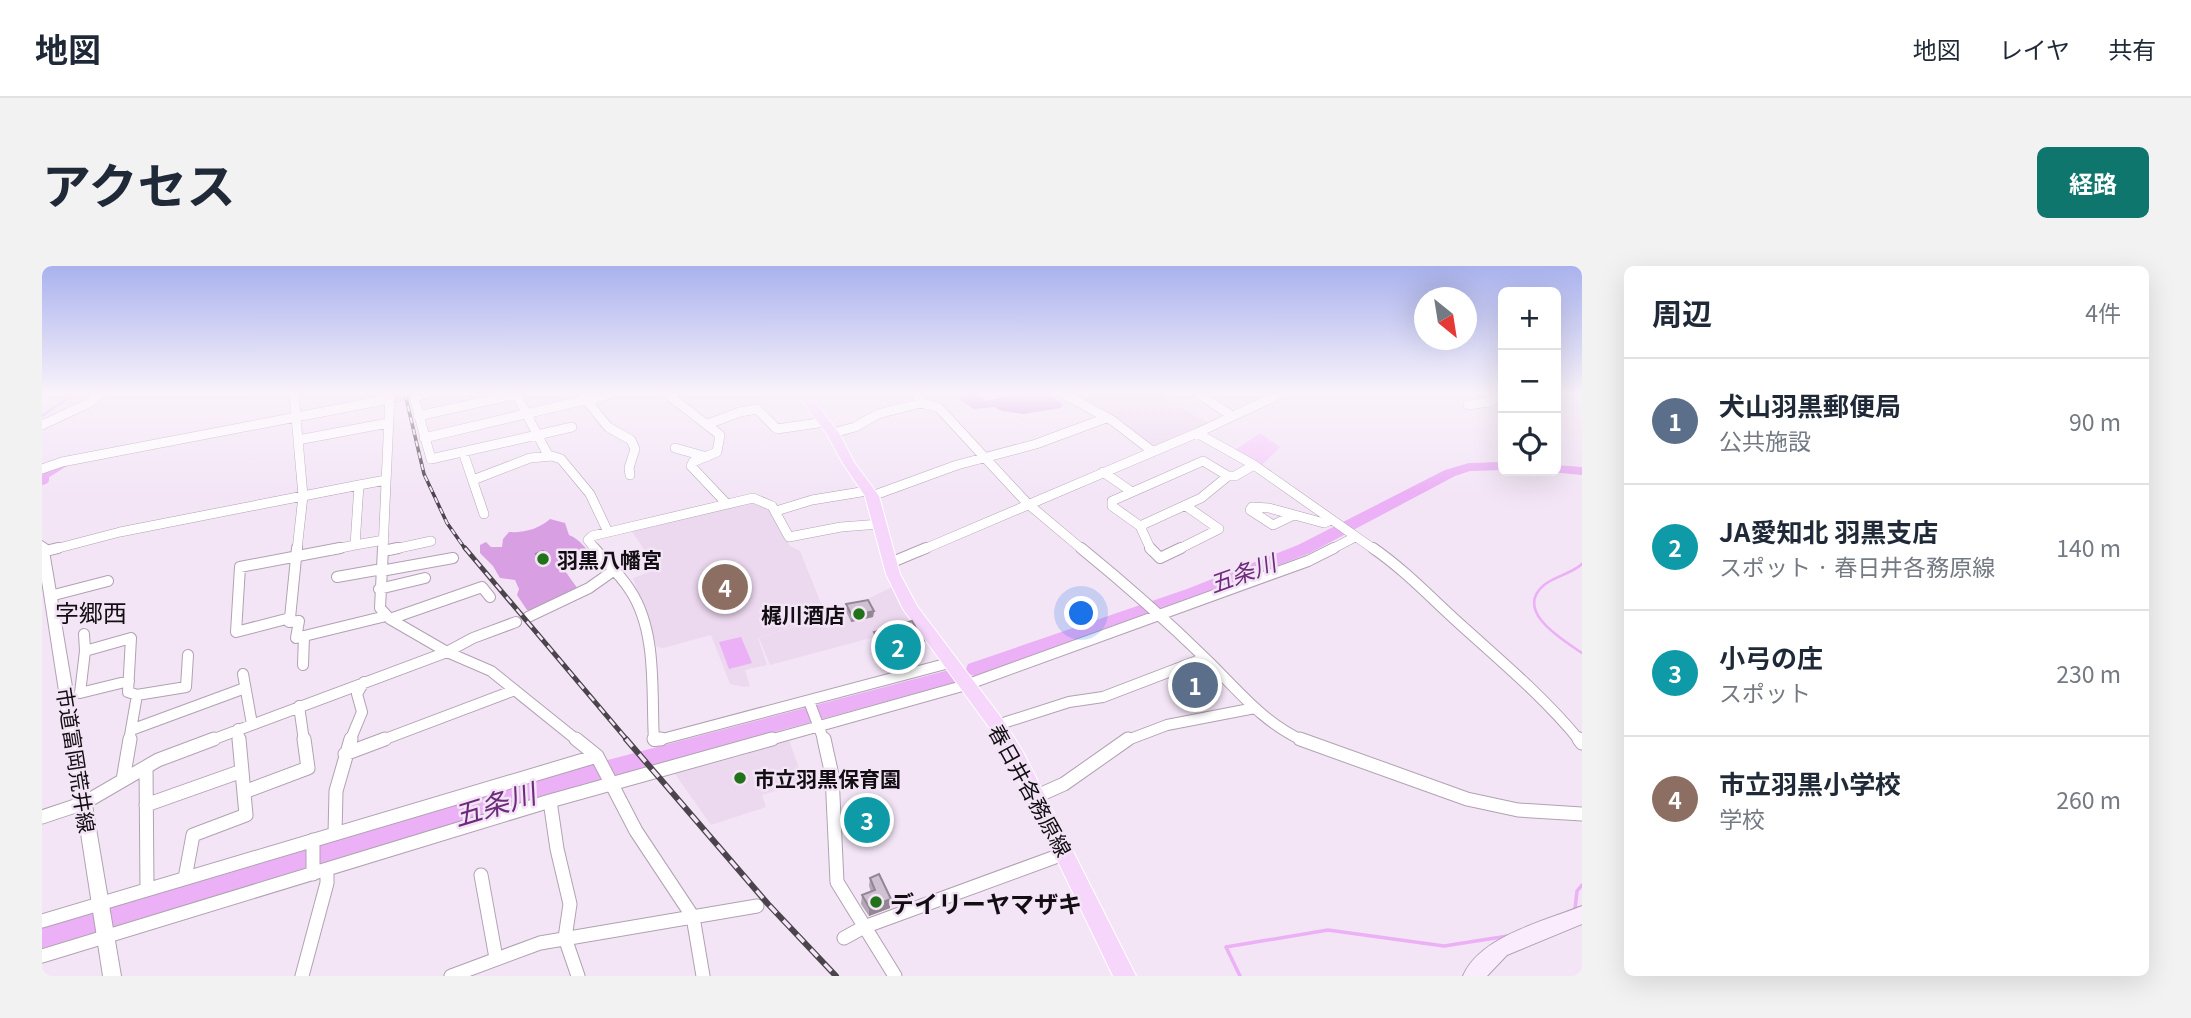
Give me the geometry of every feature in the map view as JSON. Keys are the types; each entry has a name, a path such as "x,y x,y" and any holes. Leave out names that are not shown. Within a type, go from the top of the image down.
{"main road":[{"name":"春日井各務原線","path":"829,428 869,494 890,563 911,609 997,725 1017,757 1125,976"},
{"path":"1473,976 1500,948 1582,915"}],"street":[{"path":"42,469 62,462 252,427"},
{"path":"297,427 303,496 289,622 299,621 296,638 388,617 482,587 490,597"},
{"path":"298,440 366,427"},
{"path":"388,427 379,602 388,617 447,652 491,671 598,758 636,831 693,917 703,976"},
{"path":"422,427 431,459 571,427"},
{"path":"425,438 471,427"},
{"path":"533,427 548,455"},
{"path":"610,427 631,440 635,449 629,468 630,475"},
{"path":"711,427 720,435 717,452 693,462 691,466 726,503"},
{"path":"775,427 852,427"},
{"path":"958,427 1027,503 1205,657 1268,721 1299,740 1446,793 1518,810 1582,814"},
{"path":"776,511 812,500 869,494 1083,427"},
{"path":"1119,427 1152,451"},
{"path":"890,563 1208,427"},
{"path":"1196,433 1254,465 1406,571 1430,597 1556,711 1582,743"},
{"path":"675,448 707,457"},
{"path":"1186,506 1219,529 1160,558 1151,550 1140,526 1112,506 1112,501 1227,450"},
{"path":"463,452 484,514"},
{"path":"473,480 493,469 548,455 563,460 590,495 598,510 599,519 608,531"},
{"path":"1203,461 1228,476 1235,476 1254,465"},
{"path":"1102,472 1132,492"},
{"path":"1140,526 1186,506 1228,476"},
{"path":"42,549 386,480"},
{"path":"355,545 359,485"},
{"path":"880,524 841,527 789,537 776,511 761,498 726,503 592,536 588,540 636,599 645,625 654,741 949,663"},
{"path":"1294,515 1324,523 1333,522"},
{"path":"42,956 610,783 966,685 1308,561 1352,535"},
{"path":"290,618 236,632 240,567 355,545 431,541"},
{"name":"市道富岡荒井線","path":"42,549 73,695 84,803 112,976"},
{"path":"337,576 453,558"},
{"path":"528,617 589,588 613,571"},
{"path":"379,589 425,578"},
{"path":"50,596 108,581"},
{"path":"42,817 84,803 146,767 238,729 447,652 473,638 516,622"},
{"path":"84,634 85,651 73,695 129,681"},
{"path":"303,665 304,636"},
{"path":"85,651 131,638 128,692 137,695 186,687 188,655"},
{"path":"997,725 1069,702 1103,696 1205,657"},
{"path":"243,674 252,724"},
{"path":"335,834 336,791 345,754 362,712 357,694 364,682"},
{"path":"131,730 245,688"},
{"path":"345,754 515,690"},
{"path":"123,780 137,695"},
{"path":"809,701 827,748 832,775 837,882 895,976"},
{"path":"244,792 308,768 309,757 299,706"},
{"path":"1037,796 1065,785 1103,755 1139,734 1196,718 1255,708"},
{"path":"185,878 192,835 246,815 238,729"},
{"path":"42,921 598,758"},
{"path":"146,767 147,889"},
{"path":"146,805 242,771"},
{"path":"550,801 557,849 570,904 565,938 578,976"},
{"path":"302,976 327,883 320,872 313,840"},
{"path":"844,938 864,927 1066,853"},
{"path":"481,875 496,958"},
{"path":"451,976 496,958 565,938 757,906"}],"shaded area":[{"path":"1119,427 1199,427 1151,448"},
{"path":"1260,433 1280,447 1260,467 1235,450"},
{"path":"758,501 771,508 790,546 800,551 826,616 758,638 767,665 745,670 750,686 744,687 730,684 711,635 663,648 657,647 633,578 653,571 656,567 631,530"},
{"path":"550,519 565,523 569,535 596,558 590,564 565,571 578,589 537,611 527,610 517,595 519,589 515,580 500,578 480,553 480,545 486,542 491,547 502,547 503,539 509,532 531,530"},
{"path":"892,587 915,626 770,665 759,638 841,612"},
{"path":"741,637 752,663 729,669 719,642"},
{"name":"市立羽黒保育園","path":"788,737 804,782 762,795 766,807 711,825 675,774 748,754 747,749"}],"building":[{"path":"543,551 549,557 541,560 536,554"},
{"path":"868,600 874,611 852,616 846,604"},
{"path":"912,621 924,641 885,653 874,632"},
{"path":"872,800 880,819 865,823 864,819 859,820 854,810 859,808 857,804"},
{"path":"879,874 891,899 869,907 862,895 875,890 870,878"}],"waterway":[{"path":"42,481 45,480 45,475 64,463"},
{"name":"五条川","path":"975,669 1193,593 1304,549 1450,473 1469,467 1498,466"},
{"name":"五条川","path":"1561,469 1582,471"},
{"path":"1582,564 1544,585 1536,595 1534,605 1544,624 1582,653"},
{"name":"五条川","path":"42,939 604,770 949,677"},
{"path":"1575,909 1577,891 1582,885"},
{"path":"1240,976 1226,947 1328,930 1444,946 1508,936"}],"railway":[{"path":"413,427 424,474 447,523 466,550"},
{"path":"465,548 628,741"},
{"path":"626,739 768,904 836,976"}],"place":[{"name":"羽黒八幡宮","path":"543,559"},
{"name":"市立羽黒小学校","path":"725,587"},
{"name":"梶川酒店","path":"859,614"},
{"name":"JA愛知北 羽黒支店","path":"898,647"},
{"name":"犬山羽黒郵便局","path":"1195,685"},
{"name":"市立羽黒保育園","path":"740,778"},
{"name":"小弓の庄","path":"867,820"},
{"name":"デイリーヤマザキ","path":"876,902"}],"district":[{"name":"字郷西","path":"91,611"}]}
